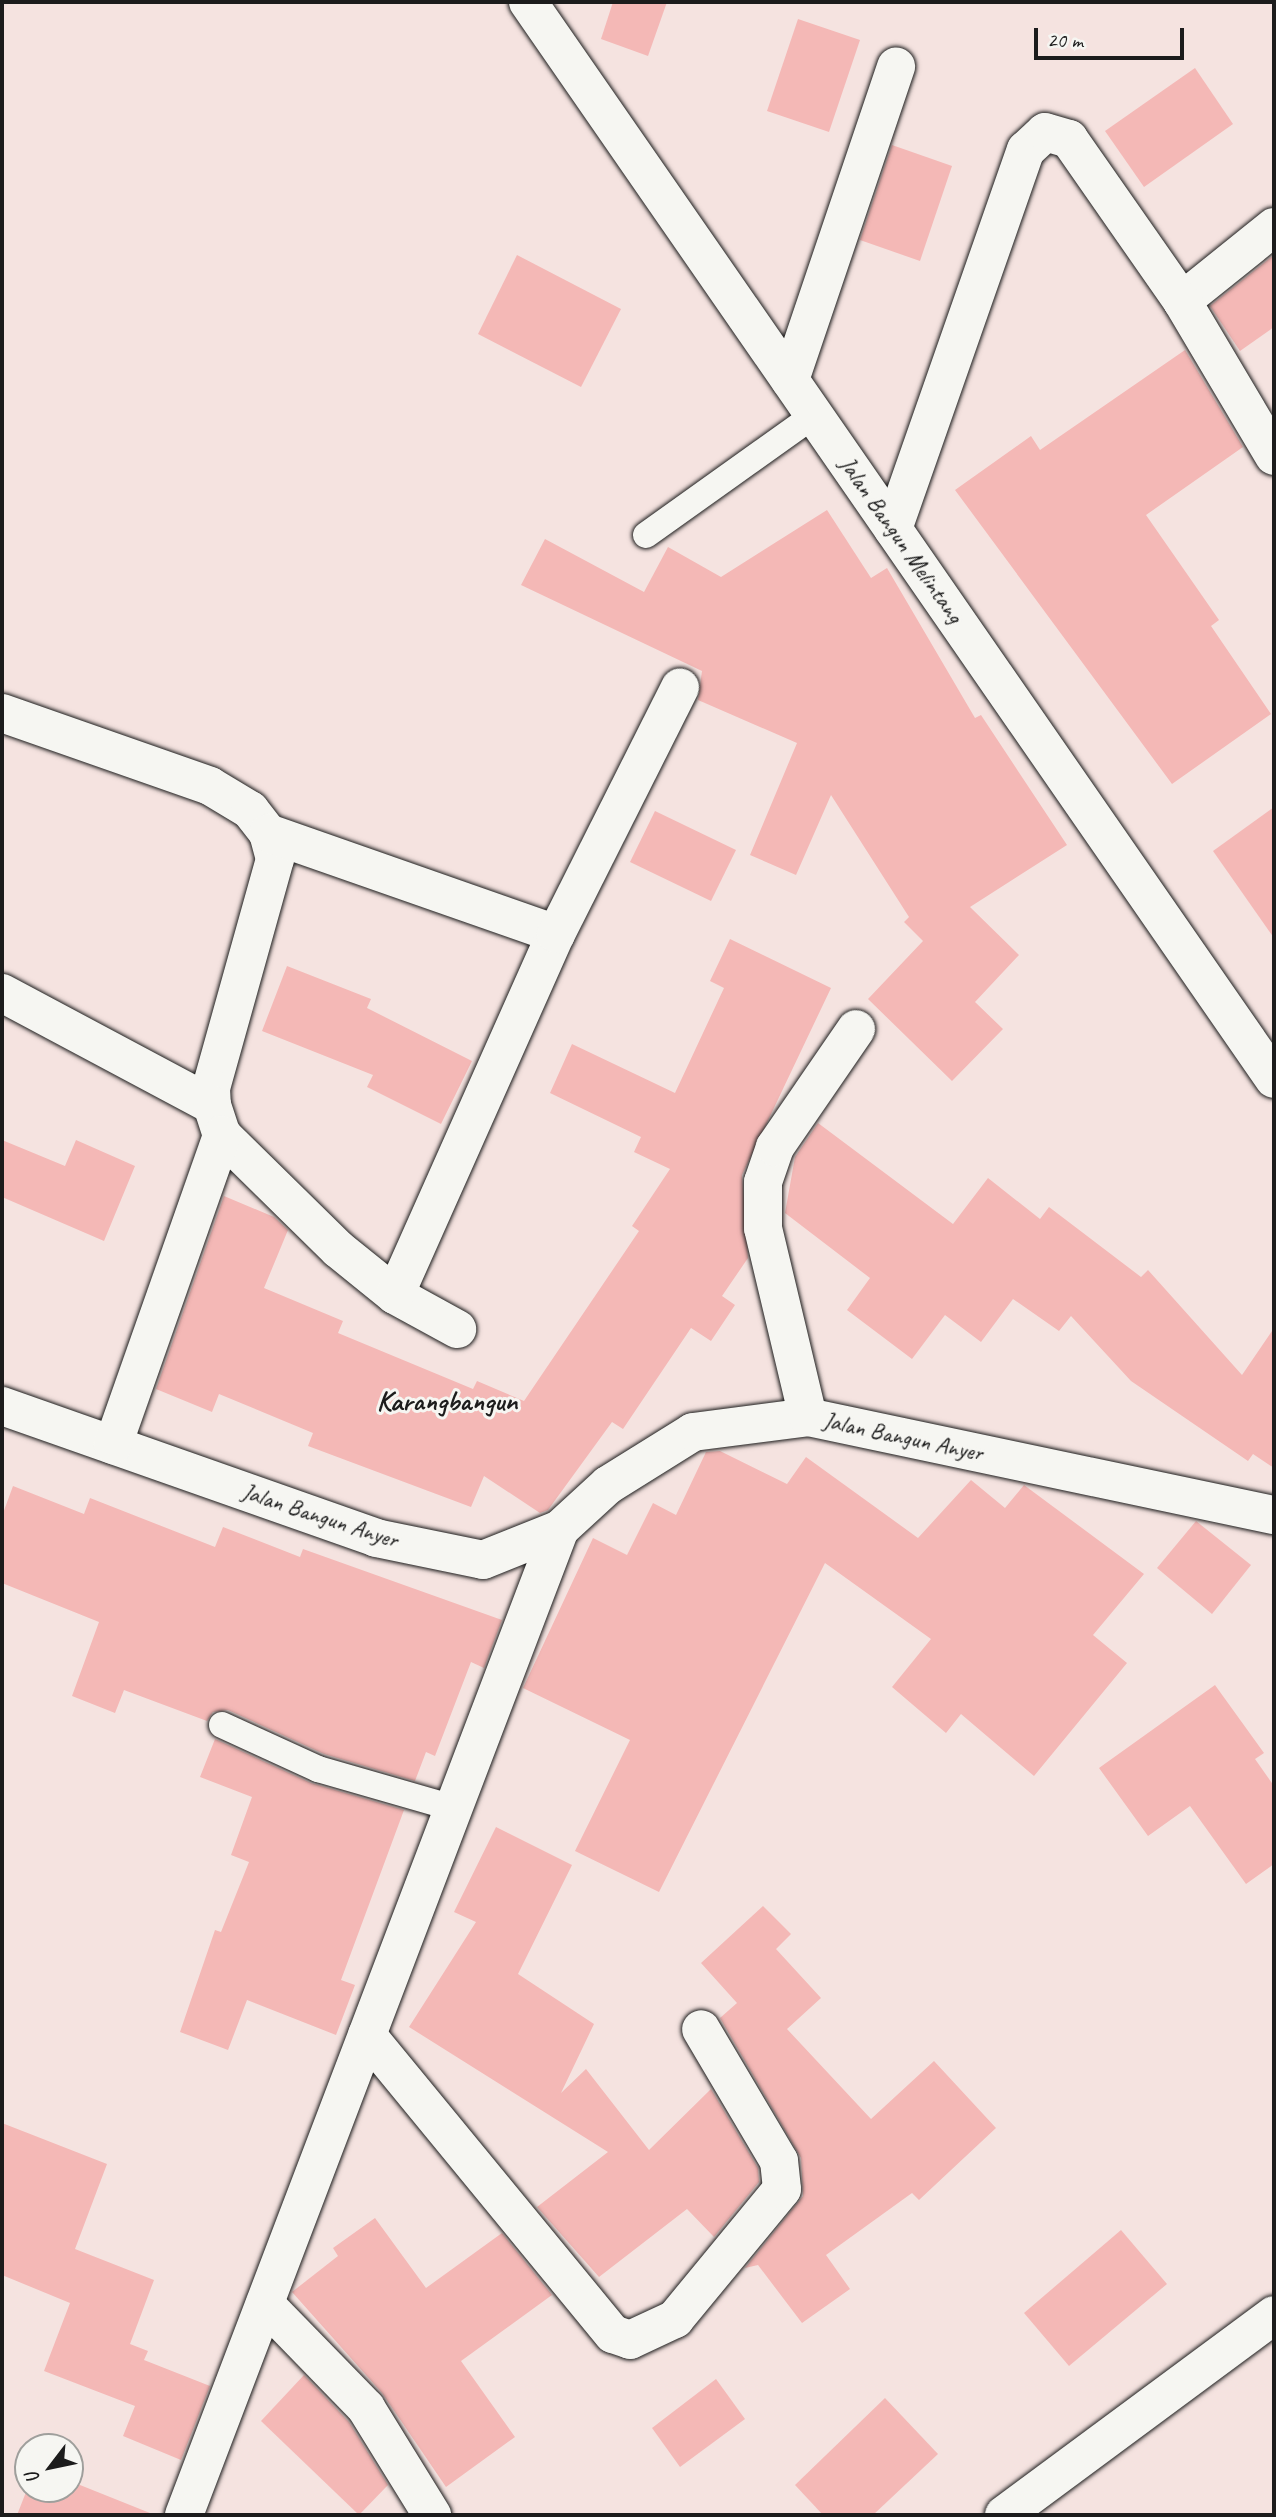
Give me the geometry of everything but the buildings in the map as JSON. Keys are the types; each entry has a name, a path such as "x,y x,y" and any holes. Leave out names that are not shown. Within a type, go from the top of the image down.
{"street":[{"name":"Jalan Bangun Melintang","path":"528,2 1274,1079"},
{"path":"790,380 896,65"},
{"path":"893,529 1035,139 1056,132 1069,139 1182,301 1274,456"},
{"path":"1182,301 1274,227"},
{"path":"395,1295 556,934 680,687"},
{"path":"2,713 210,786 250,810 268,832 275,859 211,1088 217,1120 113,1445"},
{"path":"268,832 556,934"},
{"path":"2,993 217,1120 395,1295 457,1329"},
{"path":"808,1417 763,1228 763,1182 775,1147 856,1029"},
{"name":"Jalan Bangun Anyer","path":"2,1406 376,1538 483,1560 560,1529 608,1485 693,1432 808,1417 1274,1515"},
{"path":"184,2515 560,1529"},
{"path":"367,2035 613,2334 630,2340 675,2319 782,2189 779,2161 701,2029"},
{"path":"265,2304 366,2407 432,2515"},
{"path":"1004,2515 1274,2315"}],"lane":[{"path":"646,535 814,415"},
{"path":"222,1725 318,1769 453,1808"}],"district":[{"name":"Karangbangun","path":"447,1401"}]}
